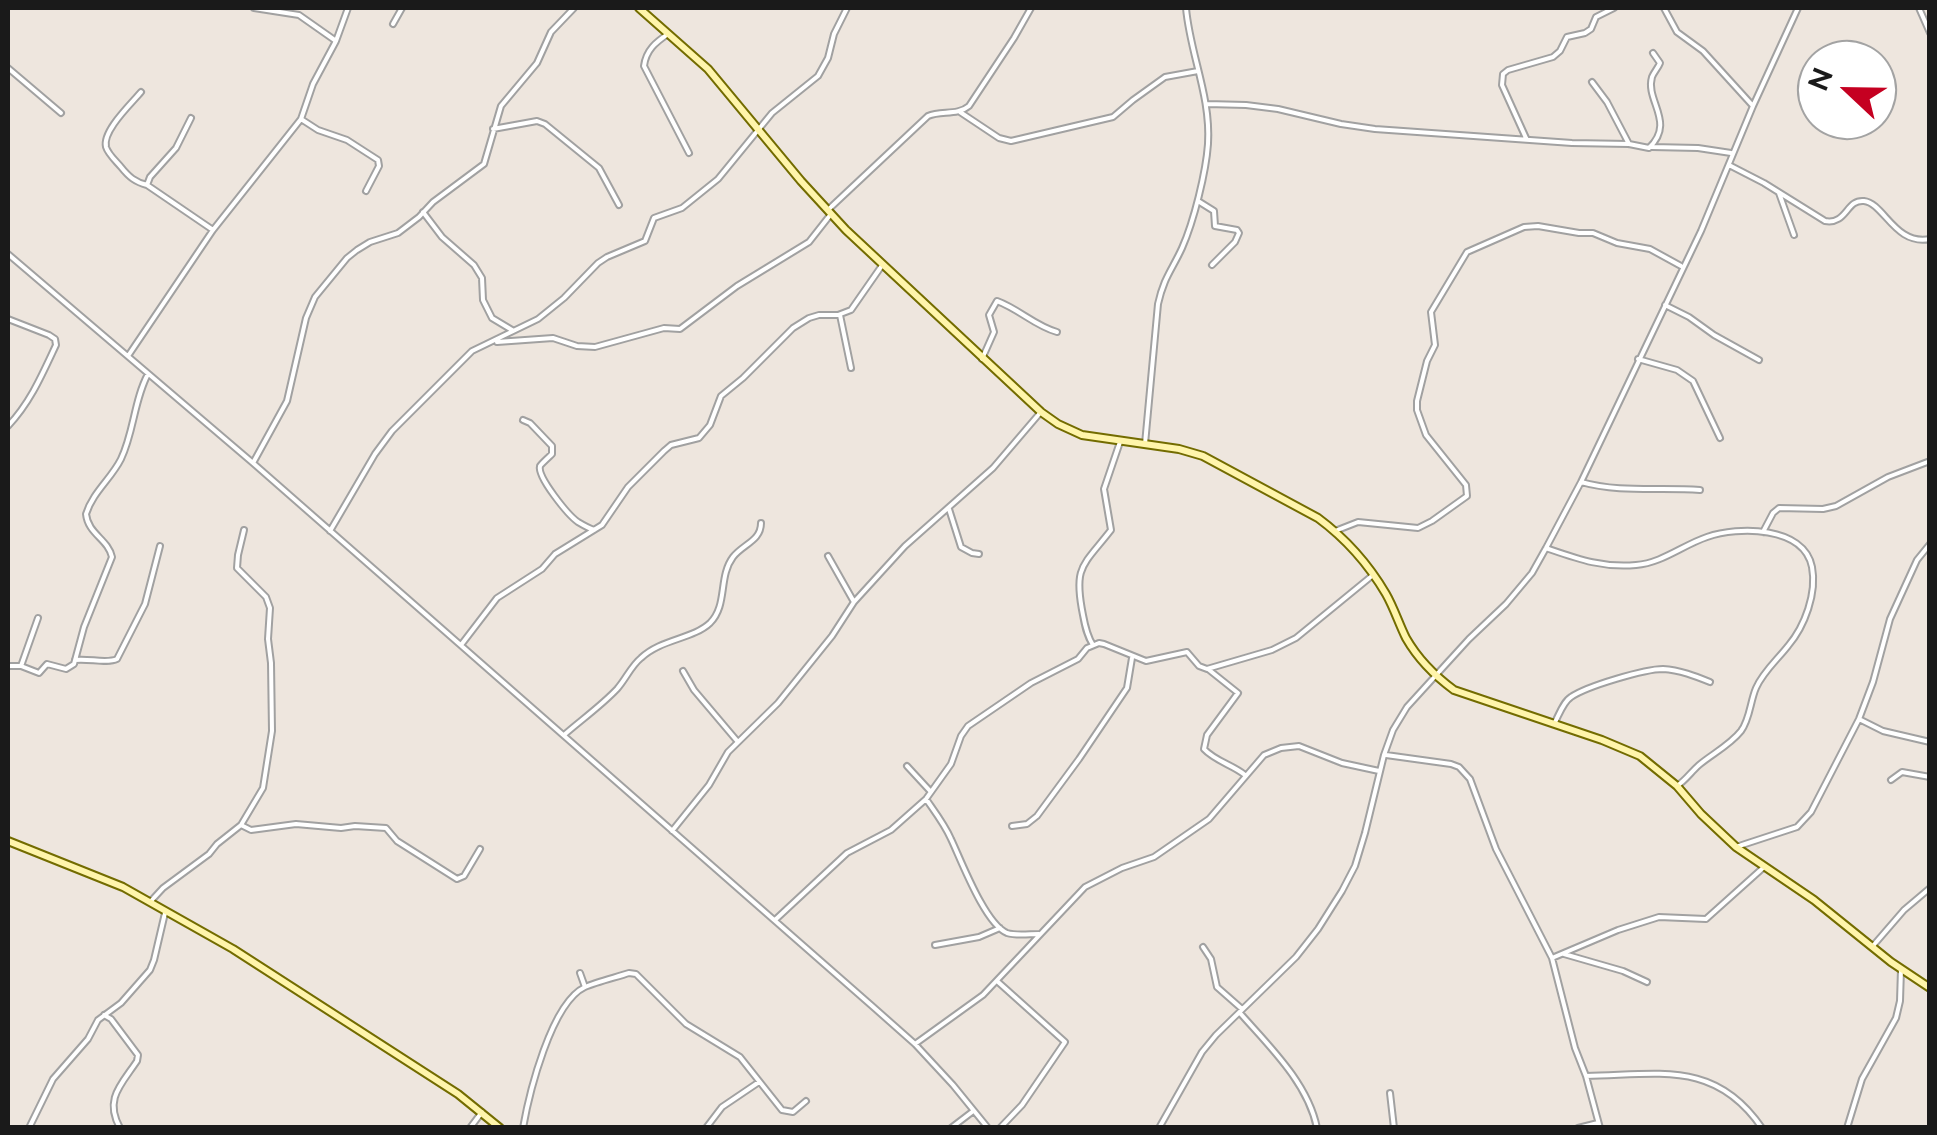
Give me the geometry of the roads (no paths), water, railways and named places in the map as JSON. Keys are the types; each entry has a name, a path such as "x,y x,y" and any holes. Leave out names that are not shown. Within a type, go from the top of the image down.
{"main road":[{"path":"639,8 708,68 829,212 1041,412 1082,435 1179,449 1213,460 1318,518 1335,530 1374,574 1417,654 1454,690 1640,756 1677,786 1724,838 1930,988"},
{"path":"8,841 151,901 248,958 458,1094 500,1128"}],"street":[{"path":"254,8 299,14 336,41"},
{"path":"128,356 213,230 301,119 348,8"},
{"path":"393,24 402,8"},
{"path":"254,463 287,401 306,318 315,297 357,250 398,233 484,164 502,106 537,62 551,32 574,8"},
{"path":"330,531 392,432 472,351 538,319 598,263 645,241 654,218 682,208 718,179 772,113 818,76 846,8"},
{"path":"960,112 979,92 1032,8"},
{"path":"1146,444 1158,304 1168,272 1181,250 1206,162 1207,104 1190,41 1186,8"},
{"path":"1526,138 1502,85 1503,74 1553,57 1568,37 1585,33 1596,17 1614,8"},
{"path":"1664,8 1677,32 1704,51 1753,106"},
{"path":"1158,1128 1202,1052 1296,956 1342,891 1360,850 1384,754 1407,707 1532,574 1581,482 1684,267 1798,8"},
{"path":"1920,8 1930,33"},
{"path":"668,34 647,53 644,66 689,153"},
{"path":"1652,147 1660,128 1652,80 1660,63 1654,53"},
{"path":"8,68 61,114"},
{"path":"492,342 553,338 595,348 664,328 680,329 736,286 810,242 829,212 928,116 960,112 999,138 1011,141 1113,118 1165,77 1198,71"},
{"path":"1592,82 1608,102 1629,144"},
{"path":"141,92 108,132 109,152 137,182 148,185 213,230"},
{"path":"1207,104 1266,108 1375,129 1698,148 1734,154"},
{"path":"148,185 150,177 176,148 191,118"},
{"path":"301,119 347,140 378,160 366,191"},
{"path":"493,129 541,122 590,158 619,204"},
{"path":"1729,165 1825,221 1839,220 1856,202 1864,200 1874,205 1896,230 1921,240 1930,239"},
{"path":"1779,193 1794,235"},
{"path":"1196,200 1214,211 1214,226 1239,233 1212,265"},
{"path":"423,212 442,237 474,265 482,278 483,300 492,318 512,330"},
{"path":"1335,530 1358,522 1418,528 1467,496 1466,485 1426,436 1416,410 1435,344 1432,312 1467,252 1538,226 1593,233 1617,243 1650,249 1684,267"},
{"path":"8,254 254,463 776,920 914,1044 988,1128"},
{"path":"461,644 497,598 542,569 555,554 602,526 628,486 664,451 704,433 721,396 793,328 809,318 851,310 883,264"},
{"path":"982,359 994,332 988,315 998,300 1042,328 1057,332"},
{"path":"1665,305 1759,360"},
{"path":"840,315 851,368"},
{"path":"8,319 50,335 56,345 32,395 8,426"},
{"path":"1638,359 1677,370 1693,380 1720,438"},
{"path":"8,666 39,673 45,664 66,669 75,660 112,557 110,548 91,529 86,514 123,454 148,374"},
{"path":"672,831 710,785 728,752 792,687 854,602 906,546 976,486 1041,412"},
{"path":"523,420 552,446 552,454 540,468 542,477 566,511 594,530"},
{"path":"1093,645 1087,633 1079,578 1088,556 1110,530 1104,489 1121,440"},
{"path":"1763,532 1773,512 1780,508 1836,506 1930,460"},
{"path":"1581,482 1634,490 1700,490"},
{"path":"948,508 961,547 979,554"},
{"path":"564,736 620,685 640,658 667,641 709,624 720,610 731,560 758,536 761,523"},
{"path":"151,901 241,825 262,788 272,730 270,608 266,597 237,568 244,530"},
{"path":"1546,548 1594,564 1636,565 1659,560 1709,536 1763,532 1785,536 1806,552 1814,581 1793,640 1756,686 1742,730 1677,786"},
{"path":"1736,847 1782,833 1804,822 1811,812 1859,720 1890,619 1917,560 1930,544"},
{"path":"75,660 118,659 145,604 160,546"},
{"path":"828,556 854,602"},
{"path":"1207,668 1252,657 1296,638 1374,574"},
{"path":"21,666 38,618"},
{"path":"776,920 840,859 892,830 926,799 951,764 968,726 1093,645 1104,644 1146,661 1187,652 1199,666 1207,668 1238,694 1206,735 1204,749 1245,775"},
{"path":"1012,826 1032,821 1070,772 1128,688 1132,657"},
{"path":"1554,724 1571,697 1644,672 1676,671 1710,682"},
{"path":"683,672 738,742"},
{"path":"1859,720 1930,742"},
{"path":"914,1044 982,995 1086,887 1154,856 1208,820 1264,755 1292,746 1379,771"},
{"path":"1384,754 1451,764 1466,772 1496,849 1552,958 1574,1048 1599,1125 1578,1128"},
{"path":"907,766 932,792"},
{"path":"1892,780 1902,772 1930,777"},
{"path":"926,799 952,841 975,892 1000,928 1014,934 1039,934"},
{"path":"241,825 251,830 296,824 386,828 398,841 457,879 464,876 480,850"},
{"path":"1552,958 1659,917 1706,919 1765,867"},
{"path":"1872,947 1890,924 1930,888"},
{"path":"29,1128 53,1079 104,1014 121,1002 150,970 166,910"},
{"path":"935,946 1000,928"},
{"path":"1203,947 1218,986 1290,1073 1314,1110 1317,1128"},
{"path":"1564,954 1647,982"},
{"path":"1846,1128 1862,1078 1896,1018 1901,969"},
{"path":"523,1128 528,1093 568,1003 585,987 633,972 686,1024 740,1057 770,1097 787,1112 793,1112 806,1101"},
{"path":"580,973 585,987"},
{"path":"997,980 1065,1042 1031,1092 1000,1128"},
{"path":"104,1014 138,1055 112,1102 120,1128"},
{"path":"1586,1076 1657,1074 1703,1080 1732,1094 1762,1128"},
{"path":"706,1128 722,1107 760,1081"},
{"path":"1390,1092 1394,1128"},
{"path":"951,1128 973,1111"},
{"path":"470,1128 482,1112"}]}
